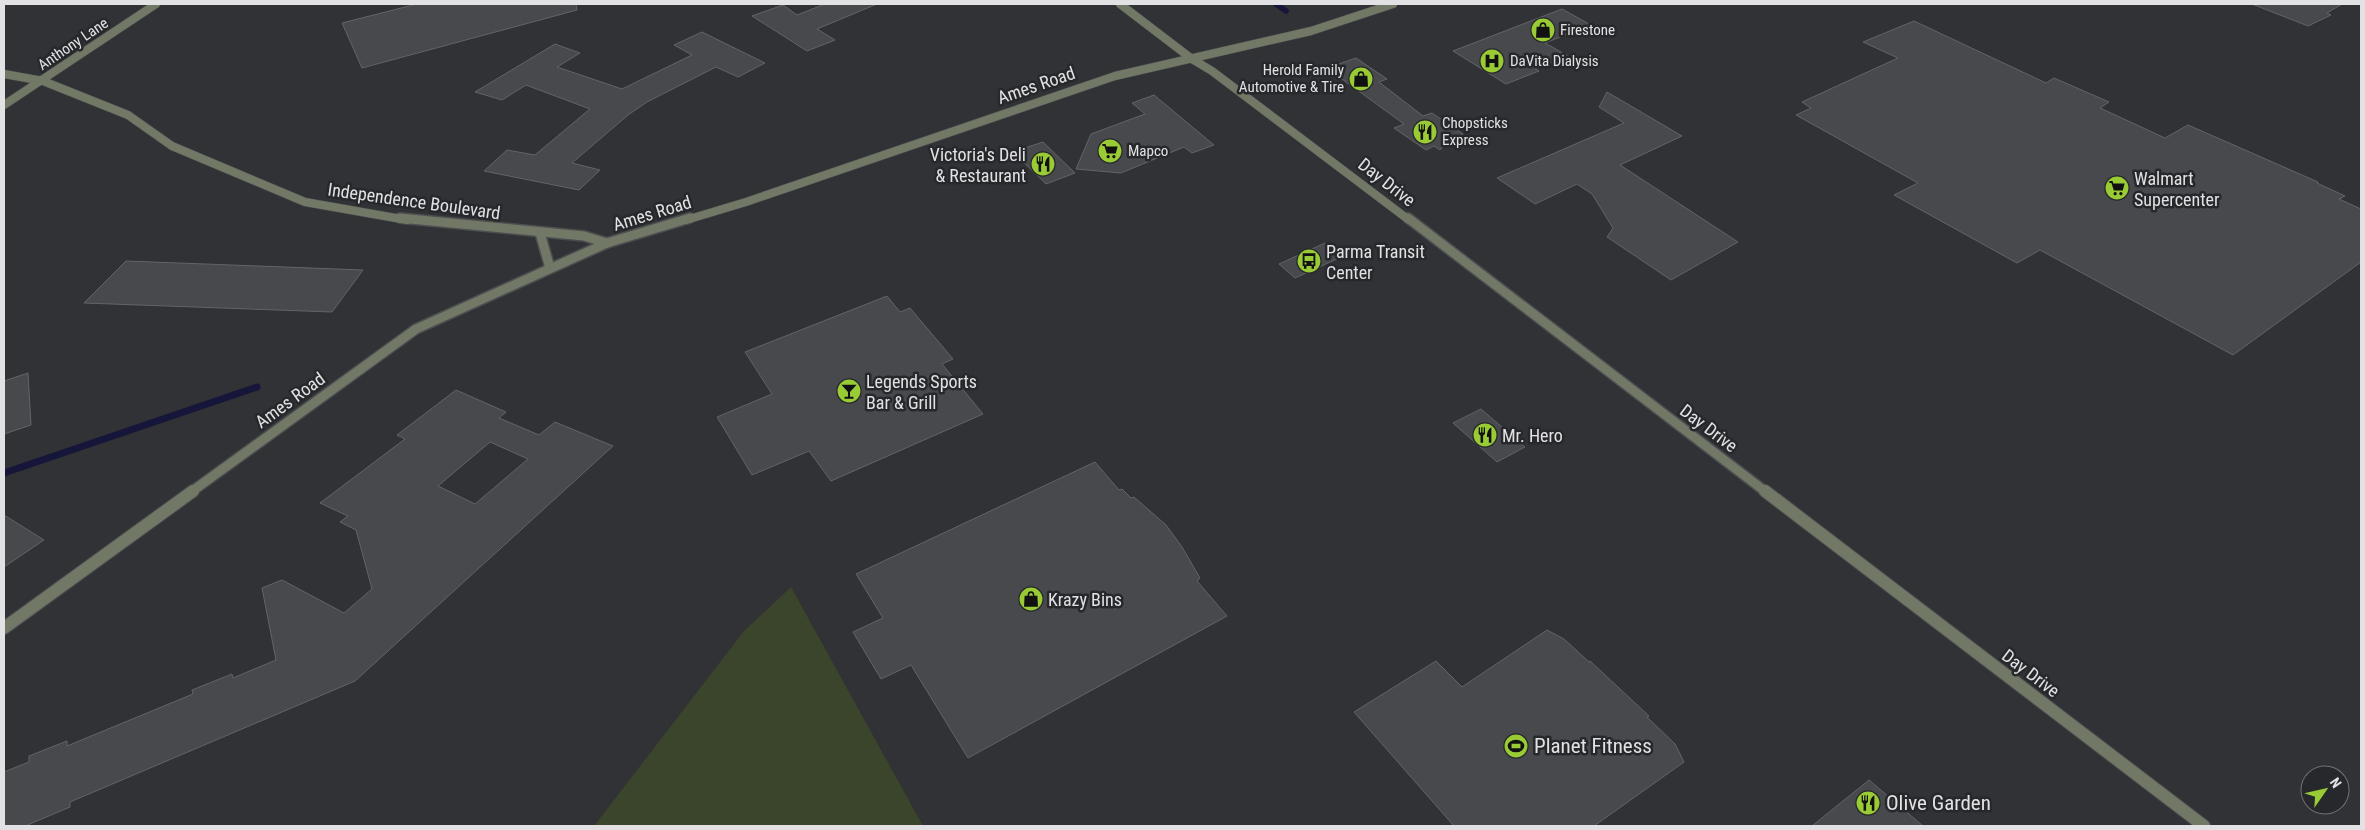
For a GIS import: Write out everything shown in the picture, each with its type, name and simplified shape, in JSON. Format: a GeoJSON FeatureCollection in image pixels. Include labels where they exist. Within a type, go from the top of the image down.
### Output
{"type":"FeatureCollection","features":[{"type":"Feature","properties":{"kind":"street","name":"Anthony Lane"},"geometry":{"type":"LineString","coordinates":[[4,105],[43,81],[156,4]]}},
{"type":"Feature","properties":{"kind":"street","name":"Day Drive"},"geometry":{"type":"LineString","coordinates":[[1120,4],[1192,59],[1212,71],[1289,128],[2204,826]]}},
{"type":"Feature","properties":{"kind":"street","name":"Ames Road"},"geometry":{"type":"LineString","coordinates":[[4,628],[416,329],[550,268],[607,244],[746,202],[1115,76],[1156,65],[1192,59],[1311,31],[1393,4]]}},
{"type":"Feature","properties":{"kind":"street","name":"Independence Boulevard"},"geometry":{"type":"LineString","coordinates":[[4,74],[43,81],[128,115],[172,146],[305,202],[409,220],[584,236],[607,244]]}},
{"type":"Feature","properties":{"kind":"street"},"geometry":{"type":"LineString","coordinates":[[540,233],[550,268]]}},
{"type":"Feature","properties":{"kind":"green space"},"geometry":{"type":"Polygon","coordinates":[[[791,587],[923,826],[594,826],[744,631],[791,587]]]}},
{"type":"Feature","properties":{"kind":"building"},"geometry":{"type":"Polygon","coordinates":[[[417,4],[576,4],[577,10],[362,68],[342,23],[417,4]]]}},
{"type":"Feature","properties":{"kind":"building"},"geometry":{"type":"Polygon","coordinates":[[[825,4],[877,4],[817,29],[835,40],[807,51],[752,16],[783,5],[797,15],[825,4]]]}},
{"type":"Feature","properties":{"kind":"building"},"geometry":{"type":"Polygon","coordinates":[[[2252,4],[2342,4],[2327,13],[2331,15],[2308,26],[2252,4]]]}},
{"type":"Feature","properties":{"kind":"building"},"geometry":{"type":"Polygon","coordinates":[[[1562,9],[1591,25],[1545,43],[1568,56],[1535,69],[1539,71],[1506,84],[1453,51],[1562,9]]]}},
{"type":"Feature","properties":{"kind":"building","name":"Walmart Supercenter"},"geometry":{"type":"Polygon","coordinates":[[[1914,21],[2046,83],[2054,78],[2109,102],[2100,108],[2165,138],[2188,125],[2318,182],[2345,196],[2339,199],[2361,209],[2361,262],[2233,355],[2040,250],[2017,263],[1894,195],[1918,183],[1796,115],[1811,108],[1802,102],[1898,58],[1863,42],[1914,21]]]}},
{"type":"Feature","properties":{"kind":"building"},"geometry":{"type":"Polygon","coordinates":[[[702,32],[765,63],[738,77],[716,67],[647,102],[628,115],[572,163],[600,170],[579,190],[484,171],[507,150],[535,155],[590,109],[526,85],[502,100],[475,92],[555,44],[580,53],[557,67],[622,89],[692,55],[674,45],[702,32]]]}},
{"type":"Feature","properties":{"kind":"building"},"geometry":{"type":"Polygon","coordinates":[[[1356,58],[1387,79],[1379,82],[1423,116],[1432,113],[1463,134],[1448,140],[1440,150],[1434,146],[1426,150],[1394,128],[1404,124],[1327,68],[1356,58]]]}},
{"type":"Feature","properties":{"kind":"building"},"geometry":{"type":"Polygon","coordinates":[[[1607,92],[1682,136],[1620,165],[1738,242],[1671,280],[1607,237],[1613,228],[1592,194],[1577,184],[1535,204],[1497,178],[1624,123],[1599,107],[1607,92]]]}},
{"type":"Feature","properties":{"kind":"building"},"geometry":{"type":"Polygon","coordinates":[[[1154,95],[1214,145],[1192,153],[1184,147],[1121,173],[1076,169],[1091,134],[1145,114],[1132,103],[1154,95]]]}},
{"type":"Feature","properties":{"kind":"building"},"geometry":{"type":"Polygon","coordinates":[[[1043,142],[1075,173],[1046,184],[1013,152],[1043,142]]]}},
{"type":"Feature","properties":{"kind":"building"},"geometry":{"type":"Polygon","coordinates":[[[1325,243],[1341,257],[1295,278],[1279,264],[1325,243]]]}},
{"type":"Feature","properties":{"kind":"building"},"geometry":{"type":"Polygon","coordinates":[[[126,261],[363,270],[332,312],[84,303],[126,261]]]}},
{"type":"Feature","properties":{"kind":"building"},"geometry":{"type":"Polygon","coordinates":[[[887,296],[900,312],[910,308],[953,359],[942,364],[983,414],[831,481],[809,451],[752,475],[717,417],[772,394],[745,352],[887,296]]]}},
{"type":"Feature","properties":{"kind":"building"},"geometry":{"type":"Polygon","coordinates":[[[28,373],[31,425],[4,434],[4,381],[28,373]]]}},
{"type":"Feature","properties":{"kind":"building"},"geometry":{"type":"Polygon","coordinates":[[[456,390],[506,412],[499,418],[539,435],[555,422],[613,446],[355,681],[70,802],[70,807],[25,826],[4,826],[4,772],[29,762],[29,756],[67,741],[67,746],[193,694],[192,690],[232,674],[233,678],[276,660],[262,588],[282,580],[344,613],[372,589],[356,530],[340,522],[348,516],[320,503],[405,439],[397,435],[456,390]],[[490,442],[438,486],[475,504],[528,459],[490,442]]]}},
{"type":"Feature","properties":{"kind":"building"},"geometry":{"type":"Polygon","coordinates":[[[1481,409],[1525,447],[1497,462],[1453,423],[1481,409]]]}},
{"type":"Feature","properties":{"kind":"building"},"geometry":{"type":"Polygon","coordinates":[[[1095,462],[1119,490],[1122,489],[1131,498],[1134,497],[1166,525],[1182,547],[1200,578],[1197,581],[1227,616],[968,758],[911,665],[881,679],[853,632],[883,618],[856,574],[1095,462]]]}},
{"type":"Feature","properties":{"kind":"building"},"geometry":{"type":"Polygon","coordinates":[[[4,515],[44,540],[4,567],[4,515]]]}},
{"type":"Feature","properties":{"kind":"building"},"geometry":{"type":"Polygon","coordinates":[[[1547,630],[1564,639],[1649,716],[1647,717],[1675,744],[1684,762],[1594,826],[1454,826],[1354,712],[1436,661],[1462,687],[1547,630]]]}},
{"type":"Feature","properties":{"kind":"building","name":"Olive Garden"},"geometry":{"type":"Polygon","coordinates":[[[1869,780],[1923,826],[1812,826],[1869,780]]]}},
{"type":"Feature","properties":{"kind":"waterway"},"geometry":{"type":"LineString","coordinates":[[1276,4],[1286,11]]}},
{"type":"Feature","properties":{"kind":"waterway"},"geometry":{"type":"LineString","coordinates":[[4,473],[257,387]]}},
{"type":"Feature","properties":{"kind":"place","name":"Firestone"},"geometry":{"type":"Point","coordinates":[1543,30]}},
{"type":"Feature","properties":{"kind":"place","name":"DaVita Dialysis"},"geometry":{"type":"Point","coordinates":[1492,61]}},
{"type":"Feature","properties":{"kind":"place","name":"Herold Family Automotive & Tire"},"geometry":{"type":"Point","coordinates":[1361,79]}},
{"type":"Feature","properties":{"kind":"place","name":"Chopsticks Express"},"geometry":{"type":"Point","coordinates":[1425,132]}},
{"type":"Feature","properties":{"kind":"place","name":"Mapco"},"geometry":{"type":"Point","coordinates":[1110,151]}},
{"type":"Feature","properties":{"kind":"place","name":"Victoria's Deli & Restaurant"},"geometry":{"type":"Point","coordinates":[1043,164]}},
{"type":"Feature","properties":{"kind":"place","name":"Walmart Supercenter"},"geometry":{"type":"Point","coordinates":[2117,188]}},
{"type":"Feature","properties":{"kind":"place","name":"Parma Transit Center"},"geometry":{"type":"Point","coordinates":[1309,261]}},
{"type":"Feature","properties":{"kind":"place","name":"Legends Sports Bar & Grill"},"geometry":{"type":"Point","coordinates":[849,391]}},
{"type":"Feature","properties":{"kind":"place","name":"Mr. Hero"},"geometry":{"type":"Point","coordinates":[1485,435]}},
{"type":"Feature","properties":{"kind":"place","name":"Krazy Bins"},"geometry":{"type":"Point","coordinates":[1031,599]}},
{"type":"Feature","properties":{"kind":"place","name":"Planet Fitness"},"geometry":{"type":"Point","coordinates":[1516,746]}},
{"type":"Feature","properties":{"kind":"place","name":"Olive Garden"},"geometry":{"type":"Point","coordinates":[1868,803]}}]}
